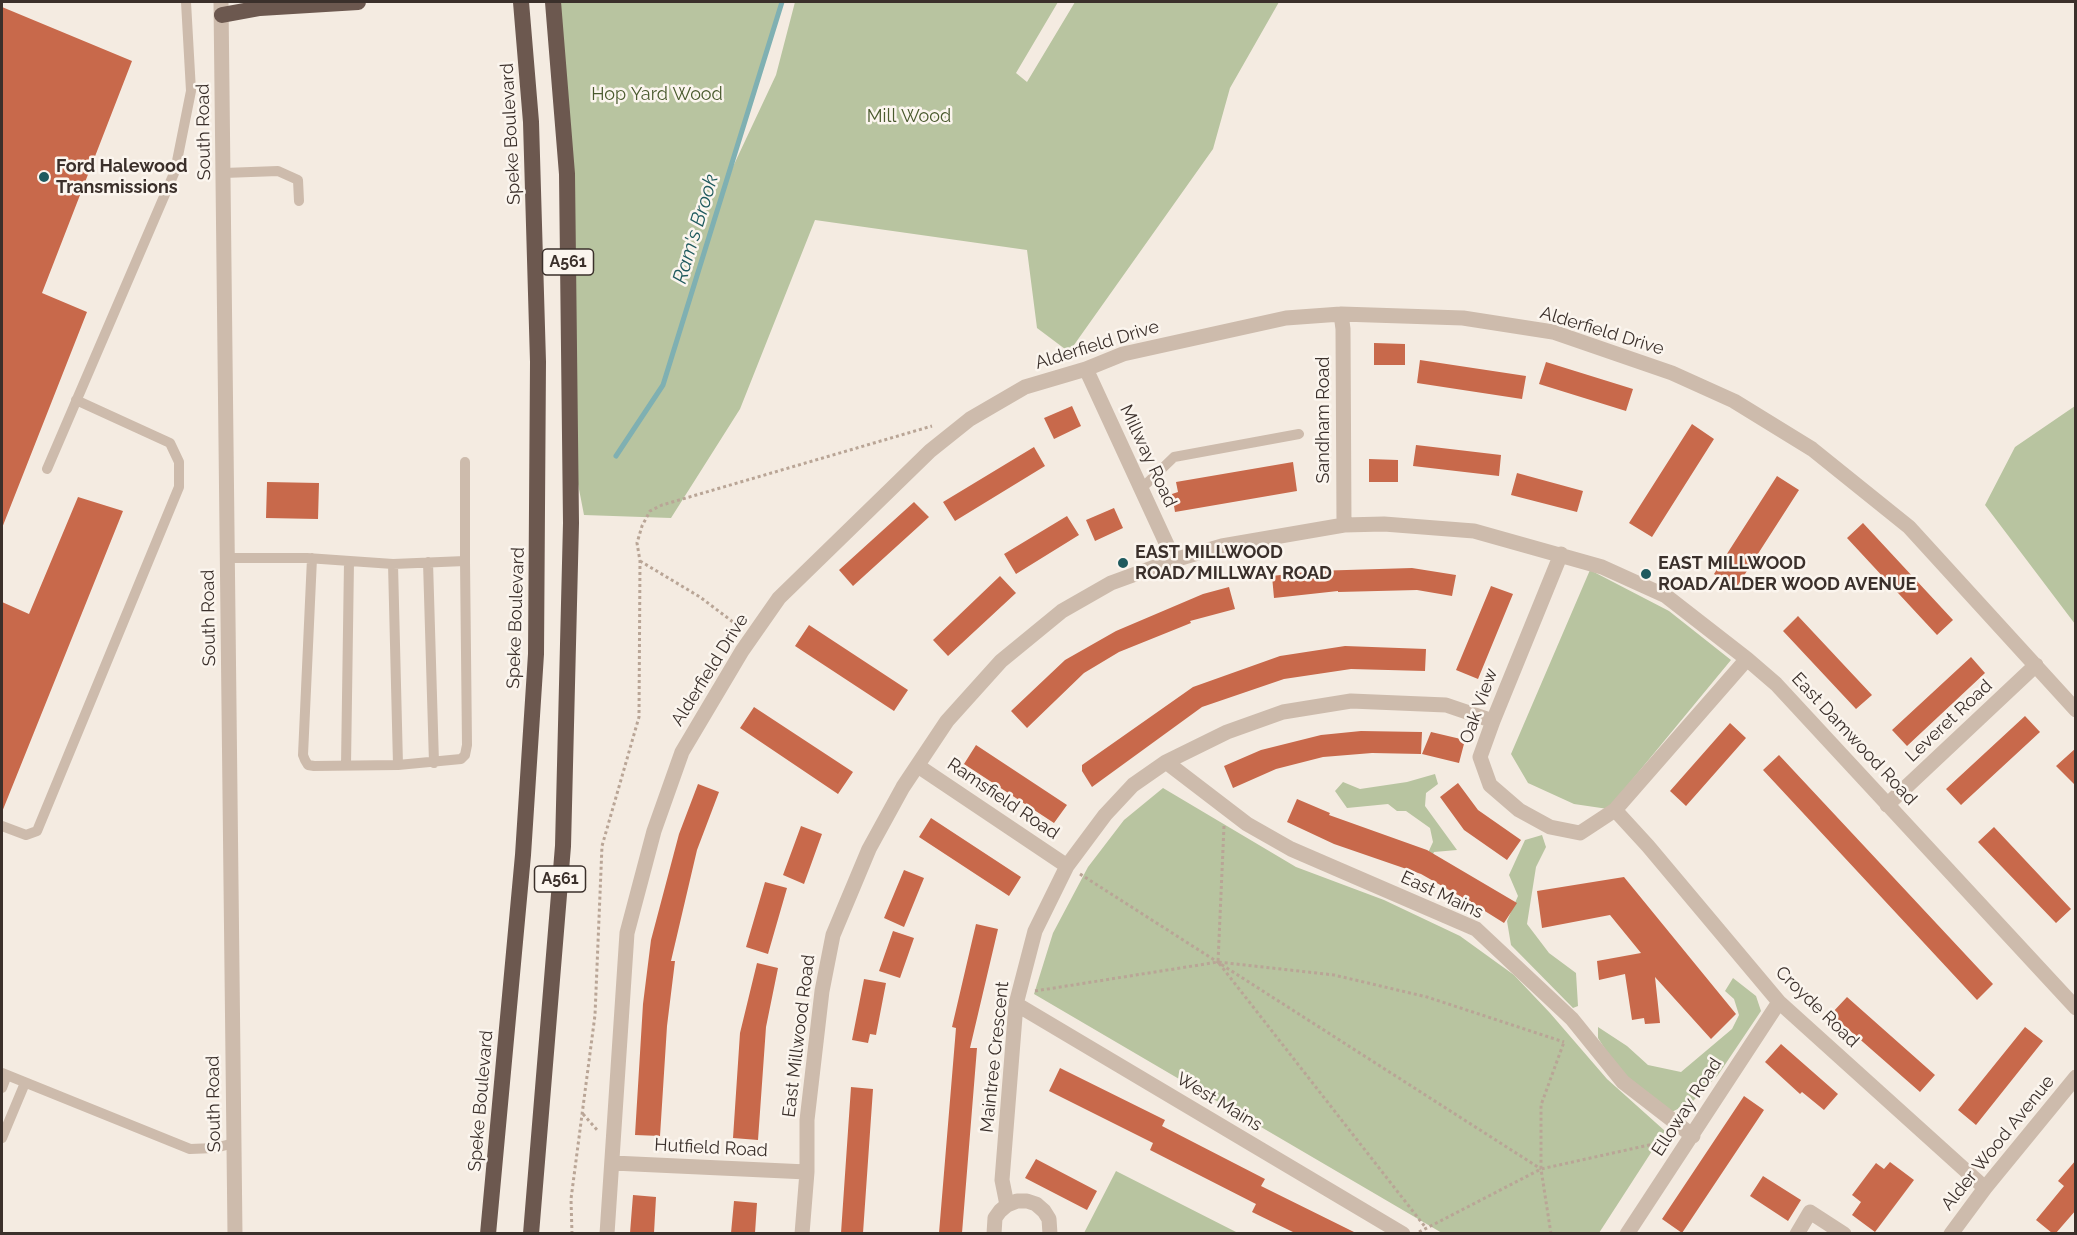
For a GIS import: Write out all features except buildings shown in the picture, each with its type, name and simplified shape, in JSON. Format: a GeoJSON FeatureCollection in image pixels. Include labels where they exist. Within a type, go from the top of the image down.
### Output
{"type":"FeatureCollection","features":[{"type":"Feature","properties":{"kind":"highway"},"geometry":{"type":"LineString","coordinates":[[221,8],[358,2]]}},
{"type":"Feature","properties":{"kind":"highway","name":"Speke Boulevard"},"geometry":{"type":"LineString","coordinates":[[488,1233],[523,855],[536,654],[538,362],[531,122],[521,2]]}},
{"type":"Feature","properties":{"kind":"highway","name":"A561"},"geometry":{"type":"LineString","coordinates":[[531,1233],[563,846],[571,523],[567,174],[553,2]]}},
{"type":"Feature","properties":{"kind":"street","name":"South Road"},"geometry":{"type":"LineString","coordinates":[[221,8],[235,1233]]}},
{"type":"Feature","properties":{"kind":"street","name":"Alderfield Drive"},"geometry":{"type":"LineString","coordinates":[[607,1233],[627,933],[654,831],[682,752],[752,636],[778,598],[921,459],[970,419],[1025,387],[1086,369],[1123,354],[1286,318],[1341,314],[1462,318],[1553,332],[1672,373],[1734,401],[1812,449],[1909,527],[2076,710]]}},
{"type":"Feature","properties":{"kind":"street","name":"Sandham Road"},"geometry":{"type":"LineString","coordinates":[[1341,314],[1344,525]]}},
{"type":"Feature","properties":{"kind":"street","name":"Millway Road"},"geometry":{"type":"LineString","coordinates":[[1086,369],[1174,560]]}},
{"type":"Feature","properties":{"kind":"street","name":"East Millwood Road"},"geometry":{"type":"LineString","coordinates":[[802,1233],[807,1172],[808,1108],[822,991],[833,935],[869,849],[903,787],[947,721],[1001,661],[1062,611],[1111,583],[1174,560],[1222,546],[1344,525],[1384,524],[1474,531],[1561,554]]}},
{"type":"Feature","properties":{"kind":"street","name":"East Damwood Road"},"geometry":{"type":"LineString","coordinates":[[1561,554],[1602,567],[1666,596],[1776,684],[2076,1008]]}},
{"type":"Feature","properties":{"kind":"street","name":"Oak View"},"geometry":{"type":"LineString","coordinates":[[1561,554],[1492,721],[1480,757],[1490,785],[1519,810],[1550,827],[1580,833],[1615,810],[1747,659]]}},
{"type":"Feature","properties":{"kind":"street","name":"Leveret Road"},"geometry":{"type":"LineString","coordinates":[[1887,805],[2036,665]]}},
{"type":"Feature","properties":{"kind":"street","name":"Maintree Crescent"},"geometry":{"type":"LineString","coordinates":[[1007,1205],[1002,1180],[1017,999],[1035,931],[1067,866],[1105,815],[1133,786],[1166,762],[1227,732],[1283,712],[1351,701],[1446,705],[1492,721]]}},
{"type":"Feature","properties":{"kind":"street","name":"East Mains"},"geometry":{"type":"LineString","coordinates":[[1166,762],[1247,824],[1291,849],[1476,929],[1572,1019],[1623,1082],[1693,1136]]}},
{"type":"Feature","properties":{"kind":"street","name":"Ramsfield Road"},"geometry":{"type":"LineString","coordinates":[[918,766],[1067,866]]}},
{"type":"Feature","properties":{"kind":"street","name":"Croyde Road"},"geometry":{"type":"LineString","coordinates":[[1615,810],[1779,1002],[1985,1188]]}},
{"type":"Feature","properties":{"kind":"street","name":"West Mains"},"geometry":{"type":"LineString","coordinates":[[1017,999],[1403,1233]]}},
{"type":"Feature","properties":{"kind":"street","name":"Elloway Road"},"geometry":{"type":"LineString","coordinates":[[1627,1233],[1693,1136],[1779,1002]]}},
{"type":"Feature","properties":{"kind":"street","name":"Alder Wood Avenue"},"geometry":{"type":"LineString","coordinates":[[1951,1233],[2076,1077]]}},
{"type":"Feature","properties":{"kind":"street","name":"Hutfield Road"},"geometry":{"type":"LineString","coordinates":[[613,1163],[807,1172]]}},
{"type":"Feature","properties":{"kind":"street"},"geometry":{"type":"LineString","coordinates":[[994,1233],[995,1218],[1007,1205],[1017,1201],[1036,1204],[1044,1211],[1049,1219],[1050,1233]]}},
{"type":"Feature","properties":{"kind":"street"},"geometry":{"type":"LineString","coordinates":[[1797,1233],[1810,1212],[1844,1233]]}},
{"type":"Feature","properties":{"kind":"lane"},"geometry":{"type":"LineString","coordinates":[[47,469],[175,171],[191,91],[186,2]]}},
{"type":"Feature","properties":{"kind":"lane"},"geometry":{"type":"LineString","coordinates":[[224,173],[278,171],[298,180],[299,201]]}},
{"type":"Feature","properties":{"kind":"lane"},"geometry":{"type":"LineString","coordinates":[[2,826],[26,835],[37,831],[179,487],[179,462],[170,443],[76,400]]}},
{"type":"Feature","properties":{"kind":"lane"},"geometry":{"type":"LineString","coordinates":[[1142,488],[1174,458],[1299,434]]}},
{"type":"Feature","properties":{"kind":"lane"},"geometry":{"type":"LineString","coordinates":[[312,558],[303,755],[308,765],[398,765],[461,759],[465,755],[467,745],[465,462]]}},
{"type":"Feature","properties":{"kind":"lane"},"geometry":{"type":"LineString","coordinates":[[228,558],[312,558],[393,564],[465,561]]}},
{"type":"Feature","properties":{"kind":"lane"},"geometry":{"type":"LineString","coordinates":[[346,765],[349,562]]}},
{"type":"Feature","properties":{"kind":"lane"},"geometry":{"type":"LineString","coordinates":[[428,562],[435,763]]}},
{"type":"Feature","properties":{"kind":"lane"},"geometry":{"type":"LineString","coordinates":[[393,564],[398,765]]}},
{"type":"Feature","properties":{"kind":"lane"},"geometry":{"type":"LineString","coordinates":[[2,1088],[4,1074],[190,1149],[215,1148],[234,1143]]}},
{"type":"Feature","properties":{"kind":"lane"},"geometry":{"type":"LineString","coordinates":[[2,1138],[25,1083]]}},
{"type":"Feature","properties":{"kind":"path"},"geometry":{"type":"LineString","coordinates":[[572,1233],[571,1199],[596,1015],[602,846],[639,717],[640,561],[637,543],[642,526],[650,511],[662,505],[937,425]]}},
{"type":"Feature","properties":{"kind":"path"},"geometry":{"type":"LineString","coordinates":[[640,561],[700,597],[752,636]]}},
{"type":"Feature","properties":{"kind":"path"},"geometry":{"type":"LineString","coordinates":[[1224,806],[1218,962],[1426,1228]]}},
{"type":"Feature","properties":{"kind":"path"},"geometry":{"type":"LineString","coordinates":[[1067,866],[1540,1169]]}},
{"type":"Feature","properties":{"kind":"path"},"geometry":{"type":"LineString","coordinates":[[1017,999],[1218,962],[1334,975],[1427,997],[1564,1042],[1541,1105],[1540,1169],[1551,1233]]}},
{"type":"Feature","properties":{"kind":"path"},"geometry":{"type":"LineString","coordinates":[[1416,1233],[1540,1169],[1693,1136]]}},
{"type":"Feature","properties":{"kind":"green space","name":"Mill Wood"},"geometry":{"type":"Polygon","coordinates":[[[558,2],[782,2],[730,173],[776,75],[795,2],[1058,2],[1016,73],[1027,82],[1075,2],[1279,2],[1230,88],[1213,149],[1069,352],[1037,328],[1027,250],[815,220],[740,409],[671,518],[584,515],[571,448],[558,2]]]}},
{"type":"Feature","properties":{"kind":"green space"},"geometry":{"type":"Polygon","coordinates":[[[2075,406],[2075,624],[1985,505],[2015,447],[2075,406]]]}},
{"type":"Feature","properties":{"kind":"green space"},"geometry":{"type":"Polygon","coordinates":[[[1590,570],[1669,611],[1731,660],[1608,809],[1574,804],[1528,783],[1511,754],[1590,570]]]}},
{"type":"Feature","properties":{"kind":"green space"},"geometry":{"type":"Polygon","coordinates":[[[1435,774],[1438,784],[1426,793],[1425,806],[1457,850],[1434,852],[1426,870],[1421,868],[1433,842],[1430,828],[1406,811],[1397,811],[1388,804],[1347,808],[1335,791],[1343,782],[1360,789],[1407,782],[1435,774]]]}},
{"type":"Feature","properties":{"kind":"green space"},"geometry":{"type":"Polygon","coordinates":[[[1163,788],[1296,867],[1384,900],[1460,936],[1514,975],[1607,1079],[1665,1131],[1599,1233],[1442,1233],[1034,994],[1053,933],[1088,867],[1124,820],[1163,788]]]}},
{"type":"Feature","properties":{"kind":"green space"},"geometry":{"type":"Polygon","coordinates":[[[1542,835],[1546,847],[1536,867],[1527,924],[1549,953],[1576,973],[1578,1006],[1573,1008],[1511,945],[1507,921],[1518,896],[1509,875],[1525,840],[1542,835]]]}},
{"type":"Feature","properties":{"kind":"green space"},"geometry":{"type":"Polygon","coordinates":[[[1733,978],[1756,996],[1761,1011],[1718,1075],[1693,1101],[1670,1113],[1619,1071],[1598,1038],[1598,1027],[1627,1046],[1648,1065],[1681,1072],[1732,1029],[1739,1015],[1734,999],[1725,991],[1733,978]]]}},
{"type":"Feature","properties":{"kind":"green space"},"geometry":{"type":"Polygon","coordinates":[[[1116,1171],[1238,1233],[1084,1233],[1116,1171]]]}},
{"type":"Feature","properties":{"kind":"waterway","name":"Ram's Brook"},"geometry":{"type":"LineString","coordinates":[[616,456],[663,385],[782,2]]}},
{"type":"Feature","properties":{"kind":"place","name":"Ford Halewood Transmissions"},"geometry":{"type":"Point","coordinates":[44,177]}},
{"type":"Feature","properties":{"kind":"place","name":"EAST MILLWOOD ROAD/MILLWAY ROAD"},"geometry":{"type":"Point","coordinates":[1123,563]}},
{"type":"Feature","properties":{"kind":"place","name":"EAST MILLWOOD ROAD/ALDER WOOD AVENUE"},"geometry":{"type":"Point","coordinates":[1646,574]}},
{"type":"Feature","properties":{"kind":"park label","name":"Hop Yard Wood"},"geometry":{"type":"Point","coordinates":[657,95]}}]}
